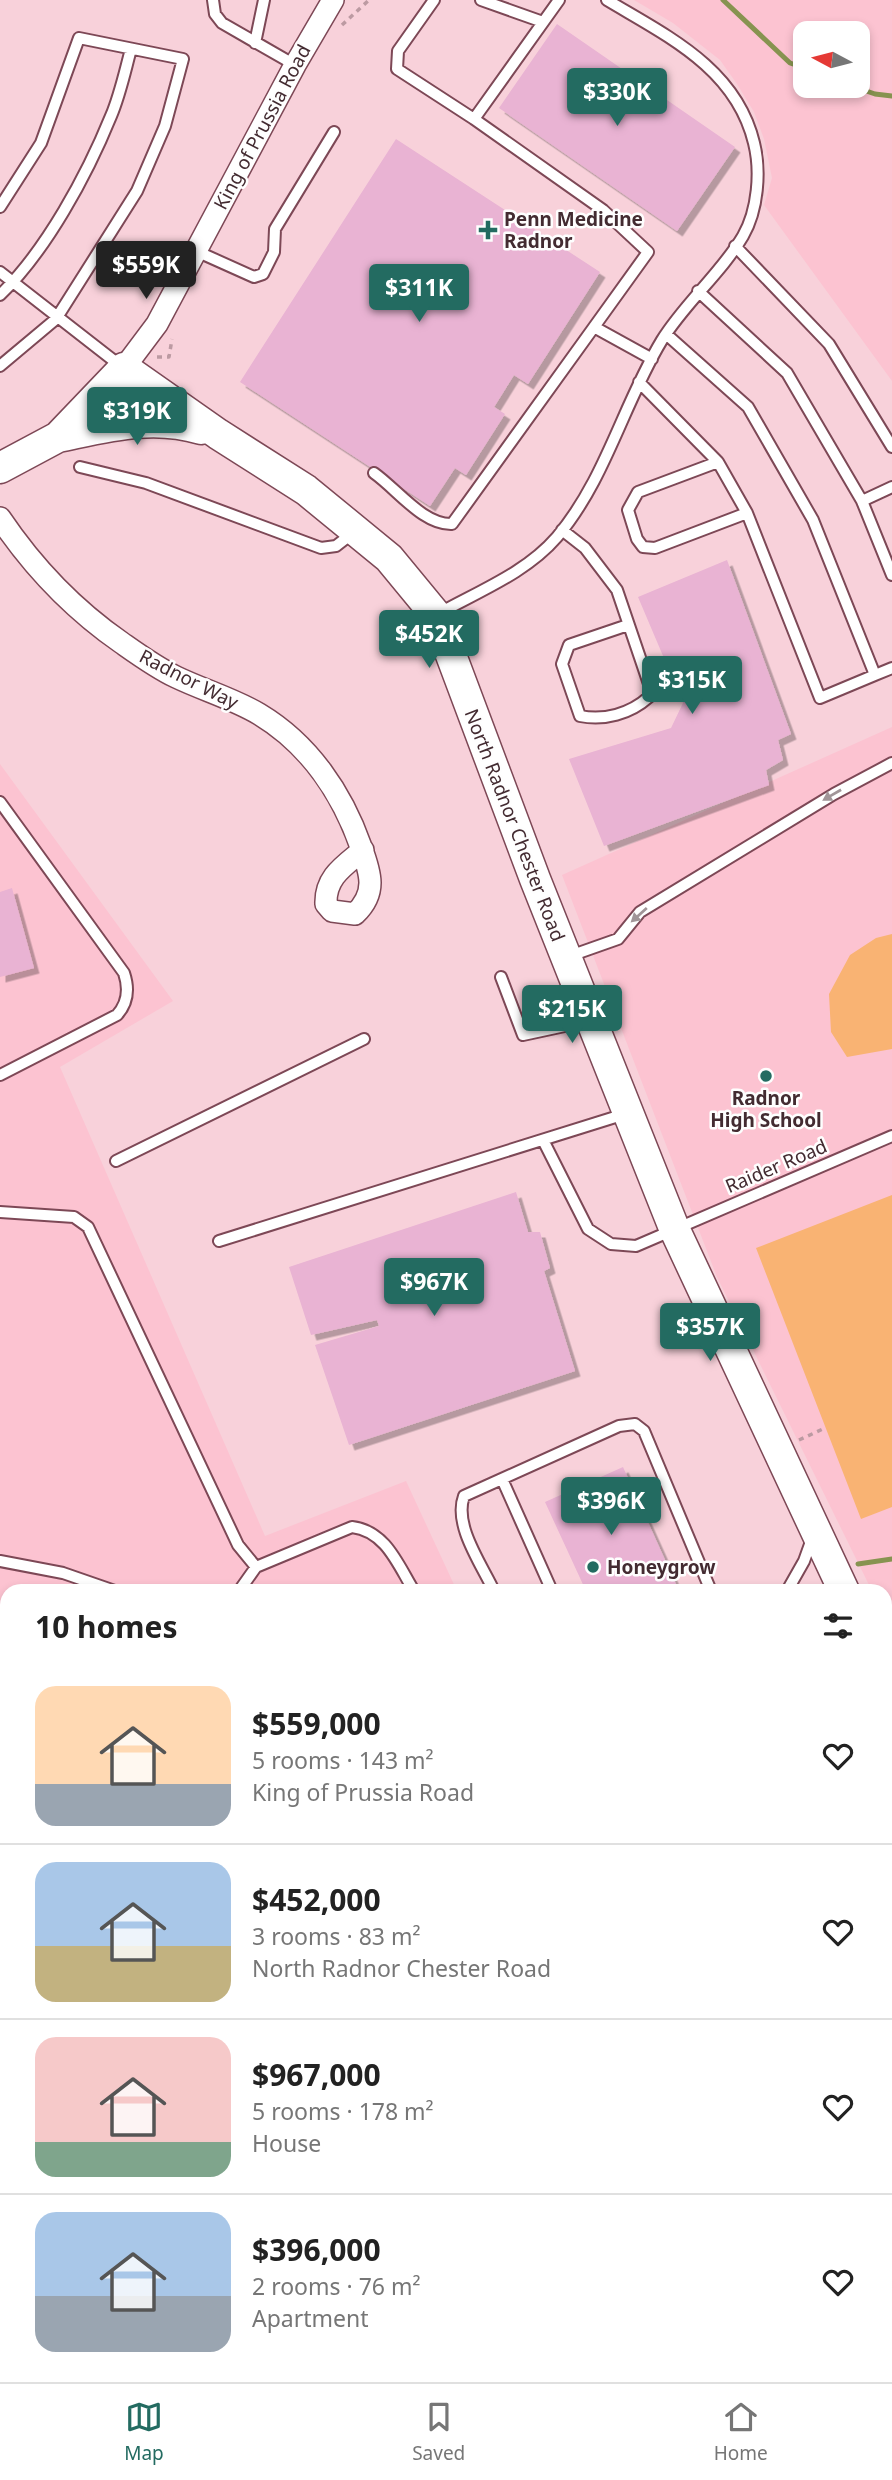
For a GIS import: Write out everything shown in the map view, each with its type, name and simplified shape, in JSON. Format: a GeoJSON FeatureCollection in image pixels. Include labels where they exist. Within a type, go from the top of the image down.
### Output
{"type":"FeatureCollection","features":[{"type":"Feature","properties":{"kind":"main road","name":"North Radnor Chester Road"},"geometry":{"type":"LineString","coordinates":[[124,368],[218,434],[306,490],[389,558],[436,615],[565,957],[674,1228],[841,1584]]}},
{"type":"Feature","properties":{"kind":"main road","name":"King of Prussia Road"},"geometry":{"type":"LineString","coordinates":[[0,468],[58,437],[124,368]]}},
{"type":"Feature","properties":{"kind":"main road"},"geometry":{"type":"LineString","coordinates":[[58,437],[160,420],[218,434]]}},
{"type":"Feature","properties":{"kind":"street","name":"King of Prussia Road"},"geometry":{"type":"LineString","coordinates":[[124,368],[157,324],[295,65],[333,0]]}},
{"type":"Feature","properties":{"kind":"street","name":"Radnor Way"},"geometry":{"type":"LineString","coordinates":[[0,518],[29,560],[72,603],[121,642],[174,676],[257,713],[288,735],[321,770],[335,790],[363,850]]}},
{"type":"Feature","properties":{"kind":"lane"},"geometry":{"type":"LineString","coordinates":[[214,0],[215,14],[222,23],[295,65]]}},
{"type":"Feature","properties":{"kind":"lane"},"geometry":{"type":"LineString","coordinates":[[256,43],[264,0]]}},
{"type":"Feature","properties":{"kind":"lane"},"geometry":{"type":"LineString","coordinates":[[374,473],[398,491],[418,512],[439,524],[452,524],[648,253],[603,210],[474,119],[397,69],[398,51],[434,0]]}},
{"type":"Feature","properties":{"kind":"lane"},"geometry":{"type":"LineString","coordinates":[[481,0],[543,22]]}},
{"type":"Feature","properties":{"kind":"lane"},"geometry":{"type":"LineString","coordinates":[[474,119],[559,0]]}},
{"type":"Feature","properties":{"kind":"lane"},"geometry":{"type":"LineString","coordinates":[[436,615],[534,561],[562,530],[598,477],[639,382],[666,334],[743,236],[753,210],[758,180],[754,143],[740,106],[712,68],[691,50],[607,0]]}},
{"type":"Feature","properties":{"kind":"lane"},"geometry":{"type":"LineString","coordinates":[[0,207],[41,143],[79,37],[183,59],[165,127],[137,191],[56,319],[0,366]]}},
{"type":"Feature","properties":{"kind":"lane"},"geometry":{"type":"LineString","coordinates":[[0,295],[13,283],[59,218],[91,159],[112,115],[131,49]]}},
{"type":"Feature","properties":{"kind":"lane"},"geometry":{"type":"LineString","coordinates":[[196,251],[254,277],[263,274],[274,252],[275,229],[334,132]]}},
{"type":"Feature","properties":{"kind":"lane"},"geometry":{"type":"LineString","coordinates":[[735,246],[829,344],[892,447]]}},
{"type":"Feature","properties":{"kind":"lane"},"geometry":{"type":"LineString","coordinates":[[0,272],[56,319],[124,368]]}},
{"type":"Feature","properties":{"kind":"lane"},"geometry":{"type":"LineString","coordinates":[[698,291],[787,373],[862,501],[892,575]]}},
{"type":"Feature","properties":{"kind":"lane"},"geometry":{"type":"LineString","coordinates":[[594,327],[652,359]]}},
{"type":"Feature","properties":{"kind":"lane"},"geometry":{"type":"LineString","coordinates":[[666,334],[748,407],[813,520],[875,675]]}},
{"type":"Feature","properties":{"kind":"lane"},"geometry":{"type":"LineString","coordinates":[[639,382],[718,462],[747,513],[820,698],[892,668]]}},
{"type":"Feature","properties":{"kind":"lane"},"geometry":{"type":"LineString","coordinates":[[718,462],[638,492],[628,510],[637,539],[643,547],[655,548],[747,513]]}},
{"type":"Feature","properties":{"kind":"lane"},"geometry":{"type":"LineString","coordinates":[[80,467],[146,483],[321,548],[336,546],[356,531]]}},
{"type":"Feature","properties":{"kind":"lane"},"geometry":{"type":"LineString","coordinates":[[862,501],[892,487]]}},
{"type":"Feature","properties":{"kind":"lane"},"geometry":{"type":"LineString","coordinates":[[562,530],[601,565],[617,590],[650,687],[649,697],[641,705],[600,720],[580,716],[562,664],[569,645],[628,625]]}},
{"type":"Feature","properties":{"kind":"lane"},"geometry":{"type":"LineString","coordinates":[[565,957],[618,939],[640,912],[834,794],[892,763]]}},
{"type":"Feature","properties":{"kind":"lane"},"geometry":{"type":"LineString","coordinates":[[0,802],[124,973],[128,984],[126,999],[117,1015],[0,1075]]}},
{"type":"Feature","properties":{"kind":"lane"},"geometry":{"type":"LineString","coordinates":[[501,977],[523,1035],[590,1021]]}},
{"type":"Feature","properties":{"kind":"lane"},"geometry":{"type":"LineString","coordinates":[[116,1161],[364,1039]]}},
{"type":"Feature","properties":{"kind":"lane"},"geometry":{"type":"LineString","coordinates":[[219,1241],[628,1113]]}},
{"type":"Feature","properties":{"kind":"lane","name":"Raider Road"},"geometry":{"type":"LineString","coordinates":[[543,1140],[588,1229],[611,1244],[636,1247],[674,1228],[892,1136]]}},
{"type":"Feature","properties":{"kind":"lane"},"geometry":{"type":"LineString","coordinates":[[0,1212],[74,1217],[88,1227],[238,1545],[256,1567]]}},
{"type":"Feature","properties":{"kind":"lane"},"geometry":{"type":"LineString","coordinates":[[491,1584],[463,1524],[460,1506],[464,1496],[619,1426],[635,1424],[644,1431],[708,1584]]}},
{"type":"Feature","properties":{"kind":"lane"},"geometry":{"type":"LineString","coordinates":[[502,1479],[549,1584]]}},
{"type":"Feature","properties":{"kind":"lane"},"geometry":{"type":"LineString","coordinates":[[244,1584],[256,1567],[352,1527],[363,1528],[381,1538],[410,1584]]}},
{"type":"Feature","properties":{"kind":"lane"},"geometry":{"type":"LineString","coordinates":[[791,1584],[804,1562],[816,1527]]}},
{"type":"Feature","properties":{"kind":"lane"},"geometry":{"type":"LineString","coordinates":[[0,1561],[63,1573],[95,1584]]}},
{"type":"Feature","properties":{"kind":"path"},"geometry":{"type":"LineString","coordinates":[[779,1449],[825,1428]]}},
{"type":"Feature","properties":{"kind":"shaded area"},"geometry":{"type":"Polygon","coordinates":[[[634,0],[892,0],[892,381],[764,205],[772,178],[764,139],[754,112],[720,60],[673,23],[634,0]]]}},
{"type":"Feature","properties":{"kind":"shaded area","name":"Radnor High School"},"geometry":{"type":"Polygon","coordinates":[[[892,727],[892,1584],[869,1584],[717,1277],[562,875],[892,727]]]}},
{"type":"Feature","properties":{"kind":"shaded area"},"geometry":{"type":"Polygon","coordinates":[[[0,764],[173,1001],[60,1067],[265,1536],[406,1481],[454,1584],[0,1584],[0,764]]]}},
{"type":"Feature","properties":{"kind":"shaded area"},"geometry":{"type":"Polygon","coordinates":[[[892,934],[892,1049],[847,1057],[831,1032],[829,994],[850,955],[876,938],[892,934]]]}},
{"type":"Feature","properties":{"kind":"shaded area"},"geometry":{"type":"Polygon","coordinates":[[[892,1195],[892,1507],[861,1519],[756,1248],[892,1195]]]}},
{"type":"Feature","properties":{"kind":"building"},"geometry":{"type":"Polygon","coordinates":[[[557,24],[735,147],[677,231],[499,108],[557,24]]]}},
{"type":"Feature","properties":{"kind":"building"},"geometry":{"type":"Polygon","coordinates":[[[396,139],[600,272],[528,384],[514,375],[494,407],[505,414],[466,475],[455,468],[430,506],[240,382],[396,139]]]}},
{"type":"Feature","properties":{"kind":"building"},"geometry":{"type":"Polygon","coordinates":[[[727,560],[791,734],[778,740],[783,760],[766,770],[769,785],[604,846],[569,759],[671,728],[683,703],[638,597],[727,560]]]}},
{"type":"Feature","properties":{"kind":"building"},"geometry":{"type":"Polygon","coordinates":[[[12,888],[34,968],[0,977],[0,892],[12,888]]]}},
{"type":"Feature","properties":{"kind":"building"},"geometry":{"type":"Polygon","coordinates":[[[516,1192],[528,1232],[540,1232],[550,1268],[544,1271],[575,1371],[349,1445],[315,1345],[379,1326],[377,1320],[311,1335],[289,1267],[516,1192]]]}},
{"type":"Feature","properties":{"kind":"building"},"geometry":{"type":"Polygon","coordinates":[[[623,1467],[676,1584],[583,1584],[545,1502],[623,1467]]]}},
{"type":"Feature","properties":{"kind":"waterway"},"geometry":{"type":"LineString","coordinates":[[723,0],[793,64]]}},
{"type":"Feature","properties":{"kind":"waterway"},"geometry":{"type":"LineString","coordinates":[[870,92],[892,96]]}},
{"type":"Feature","properties":{"kind":"waterway"},"geometry":{"type":"LineString","coordinates":[[858,1564],[892,1559]]}},
{"type":"Feature","properties":{"kind":"place","name":"Penn Medicine Radnor"},"geometry":{"type":"Point","coordinates":[488,230]}},
{"type":"Feature","properties":{"kind":"place","name":"Radnor High School"},"geometry":{"type":"Point","coordinates":[766,1076]}},
{"type":"Feature","properties":{"kind":"place","name":"Honeygrow"},"geometry":{"type":"Point","coordinates":[593,1567]}}]}
